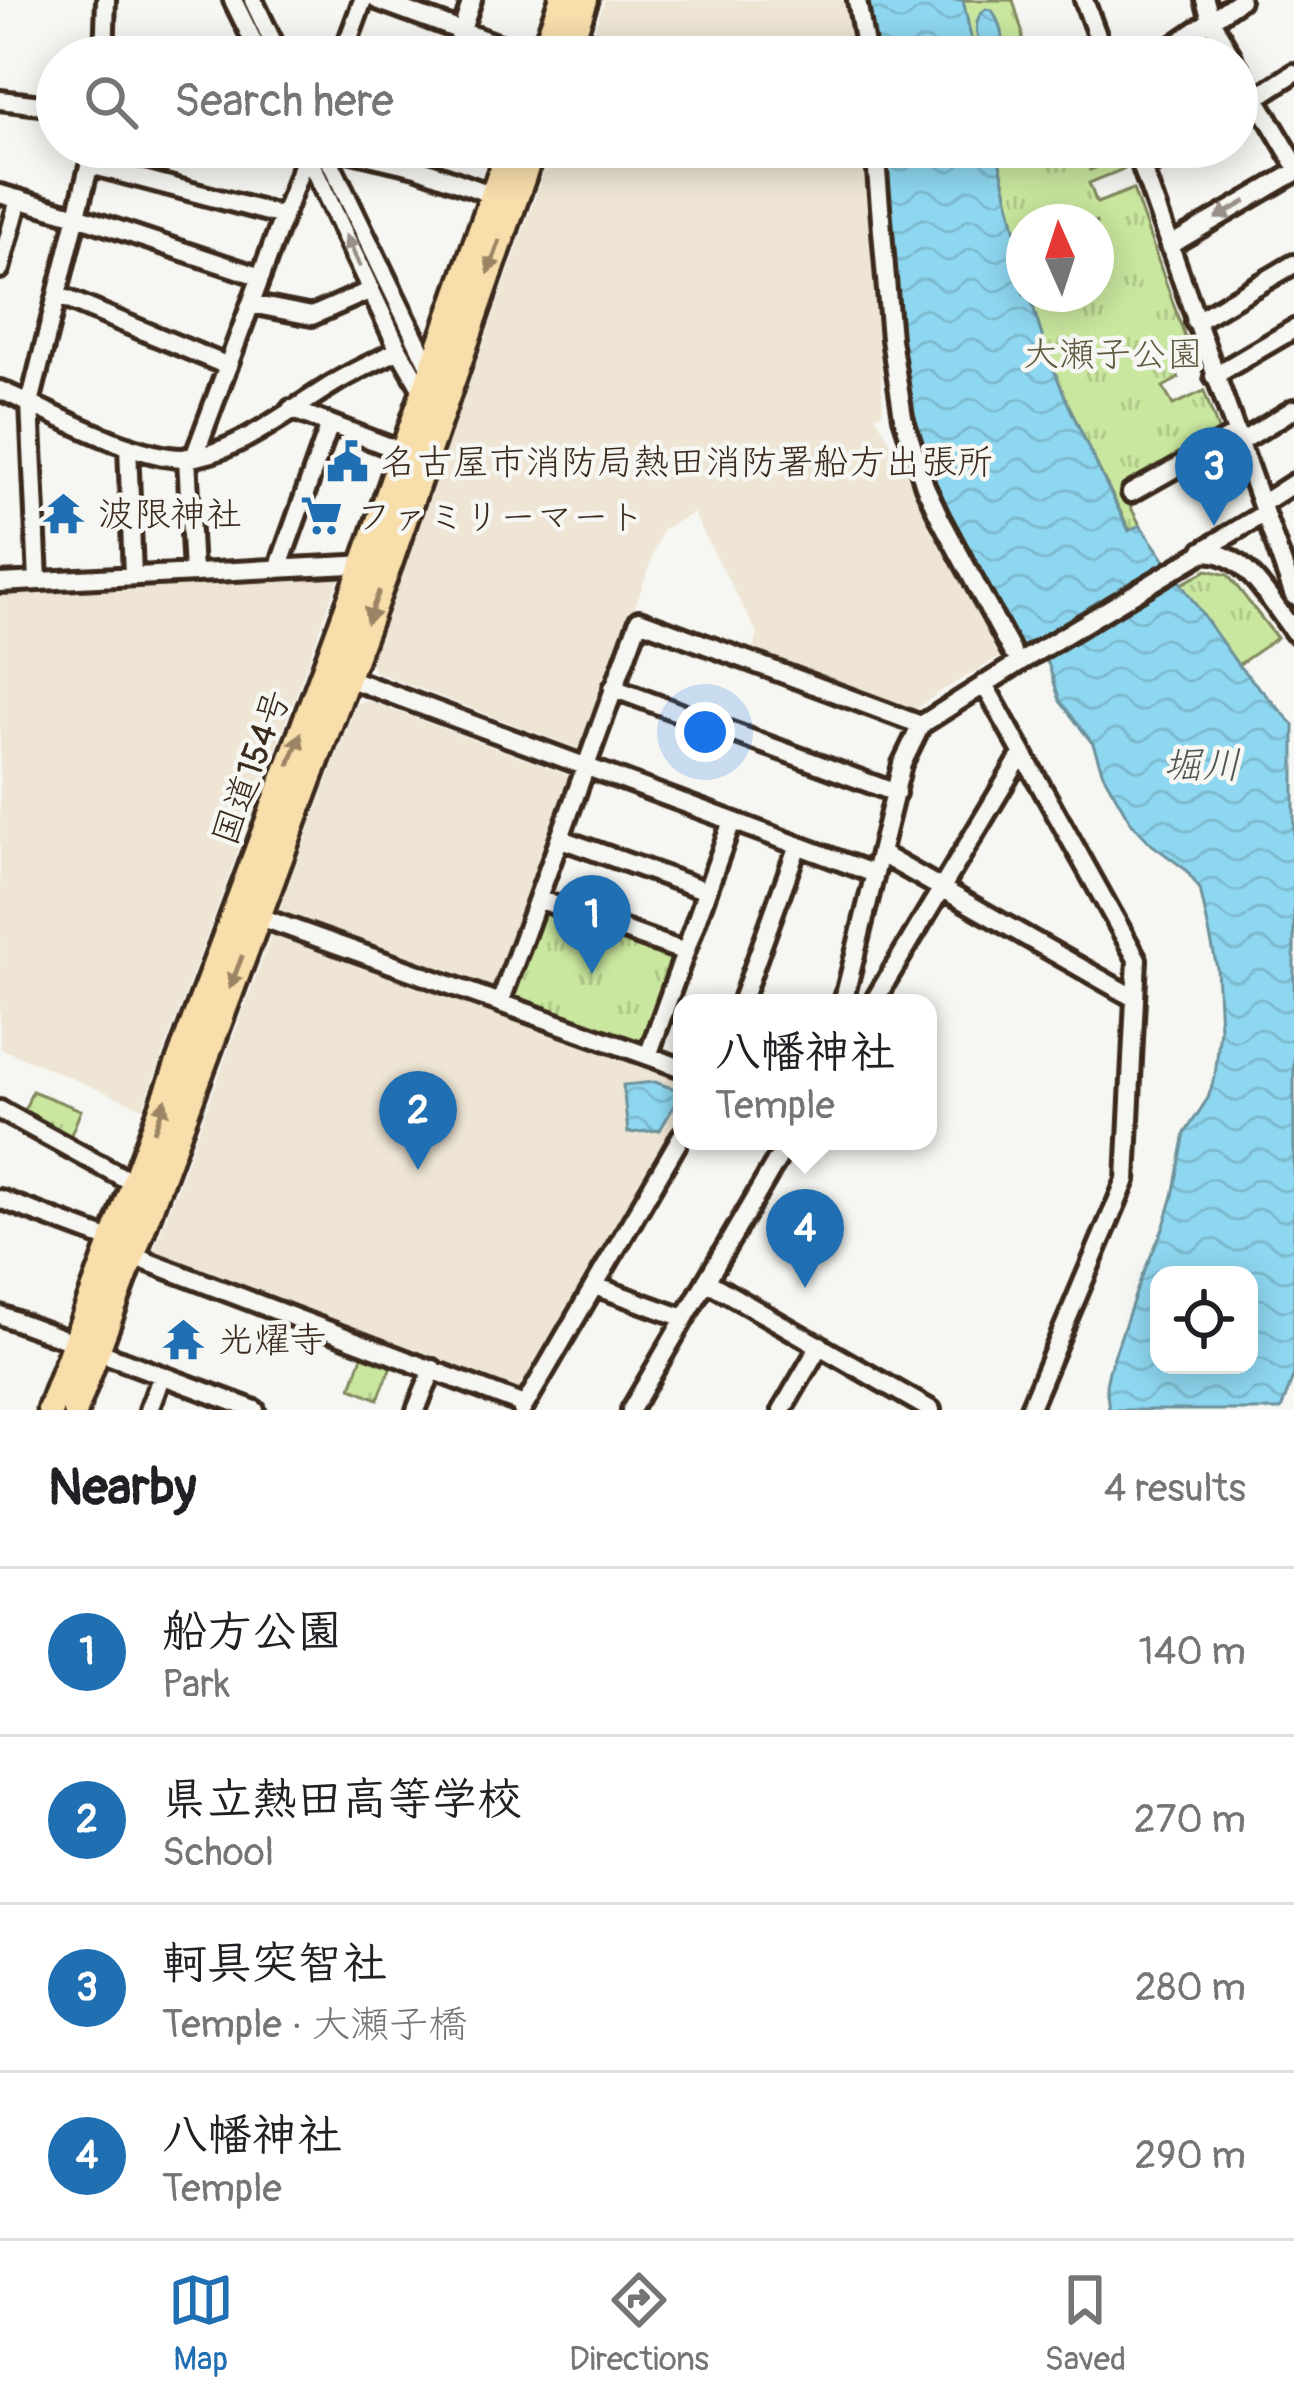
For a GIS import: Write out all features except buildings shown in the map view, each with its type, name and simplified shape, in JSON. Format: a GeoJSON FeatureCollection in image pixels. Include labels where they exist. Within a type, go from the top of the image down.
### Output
{"type":"FeatureCollection","features":[{"type":"Feature","properties":{"kind":"highway"},"geometry":{"type":"LineString","coordinates":[[549,36],[562,0]]}},
{"type":"Feature","properties":{"kind":"highway"},"geometry":{"type":"LineString","coordinates":[[572,36],[585,0]]}},
{"type":"Feature","properties":{"kind":"highway","name":"国道154号"},"geometry":{"type":"LineString","coordinates":[[376,564],[403,452],[435,394],[503,168]]}},
{"type":"Feature","properties":{"kind":"highway","name":"国道154号"},"geometry":{"type":"LineString","coordinates":[[122,1248],[135,1184],[336,673],[435,394],[525,168]]}},
{"type":"Feature","properties":{"kind":"highway","name":"国道154号"},"geometry":{"type":"LineString","coordinates":[[50,1410],[86,1346],[257,916],[336,673]]}},
{"type":"Feature","properties":{"kind":"highway","name":"国道154号"},"geometry":{"type":"LineString","coordinates":[[74,1410],[86,1346]]}},
{"type":"Feature","properties":{"kind":"street"},"geometry":{"type":"LineString","coordinates":[[105,36],[106,0]]}},
{"type":"Feature","properties":{"kind":"street"},"geometry":{"type":"LineString","coordinates":[[233,0],[250,36]]}},
{"type":"Feature","properties":{"kind":"street"},"geometry":{"type":"LineString","coordinates":[[253,0],[270,36]]}},
{"type":"Feature","properties":{"kind":"street"},"geometry":{"type":"LineString","coordinates":[[350,36],[363,0]]}},
{"type":"Feature","properties":{"kind":"street"},"geometry":{"type":"LineString","coordinates":[[377,0],[475,36]]}},
{"type":"Feature","properties":{"kind":"street"},"geometry":{"type":"LineString","coordinates":[[459,36],[472,0]]}},
{"type":"Feature","properties":{"kind":"street"},"geometry":{"type":"LineString","coordinates":[[857,0],[863,36]]}},
{"type":"Feature","properties":{"kind":"street"},"geometry":{"type":"LineString","coordinates":[[1084,0],[1097,36]]}},
{"type":"Feature","properties":{"kind":"street"},"geometry":{"type":"LineString","coordinates":[[1204,0],[1220,36]]}},
{"type":"Feature","properties":{"kind":"street"},"geometry":{"type":"LineString","coordinates":[[1188,36],[1240,0]]}},
{"type":"Feature","properties":{"kind":"street"},"geometry":{"type":"LineString","coordinates":[[1258,96],[1294,73]]}},
{"type":"Feature","properties":{"kind":"street"},"geometry":{"type":"LineString","coordinates":[[0,100],[36,104]]}},
{"type":"Feature","properties":{"kind":"street"},"geometry":{"type":"LineString","coordinates":[[1258,103],[1294,162]]}},
{"type":"Feature","properties":{"kind":"street"},"geometry":{"type":"LineString","coordinates":[[38,581],[30,403],[89,168]]}},
{"type":"Feature","properties":{"kind":"street"},"geometry":{"type":"LineString","coordinates":[[130,168],[284,216]]}},
{"type":"Feature","properties":{"kind":"street"},"geometry":{"type":"LineString","coordinates":[[193,573],[190,457],[306,168]]}},
{"type":"Feature","properties":{"kind":"street"},"geometry":{"type":"LineString","coordinates":[[323,168],[399,350],[435,394]]}},
{"type":"Feature","properties":{"kind":"street"},"geometry":{"type":"LineString","coordinates":[[325,168],[435,394]]}},
{"type":"Feature","properties":{"kind":"street"},"geometry":{"type":"LineString","coordinates":[[419,168],[494,195]]}},
{"type":"Feature","properties":{"kind":"street"},"geometry":{"type":"LineString","coordinates":[[877,168],[891,340],[903,417],[940,518],[1016,657]]}},
{"type":"Feature","properties":{"kind":"street"},"geometry":{"type":"LineString","coordinates":[[1146,168],[1214,376],[1263,508],[1288,559],[1294,596]]}},
{"type":"Feature","properties":{"kind":"street"},"geometry":{"type":"LineString","coordinates":[[1169,246],[1294,173]]}},
{"type":"Feature","properties":{"kind":"street"},"geometry":{"type":"LineString","coordinates":[[0,194],[261,277]]}},
{"type":"Feature","properties":{"kind":"street"},"geometry":{"type":"LineString","coordinates":[[0,269],[20,199]]}},
{"type":"Feature","properties":{"kind":"street"},"geometry":{"type":"LineString","coordinates":[[1195,322],[1294,265]]}},
{"type":"Feature","properties":{"kind":"street"},"geometry":{"type":"LineString","coordinates":[[251,304],[312,316],[371,290]]}},
{"type":"Feature","properties":{"kind":"street"},"geometry":{"type":"LineString","coordinates":[[57,295],[228,366]]}},
{"type":"Feature","properties":{"kind":"street"},"geometry":{"type":"LineString","coordinates":[[1214,376],[1294,329]]}},
{"type":"Feature","properties":{"kind":"street"},"geometry":{"type":"LineString","coordinates":[[0,390],[128,446],[162,456],[190,457],[230,446],[399,350]]}},
{"type":"Feature","properties":{"kind":"street"},"geometry":{"type":"LineString","coordinates":[[292,409],[403,452]]}},
{"type":"Feature","properties":{"kind":"street"},"geometry":{"type":"LineString","coordinates":[[1131,493],[1294,409]]}},
{"type":"Feature","properties":{"kind":"street"},"geometry":{"type":"LineString","coordinates":[[278,568],[330,424]]}},
{"type":"Feature","properties":{"kind":"street"},"geometry":{"type":"LineString","coordinates":[[128,446],[133,576]]}},
{"type":"Feature","properties":{"kind":"street"},"geometry":{"type":"LineString","coordinates":[[846,994],[907,750],[921,725],[1016,657],[1190,558],[1294,483]]}},
{"type":"Feature","properties":{"kind":"street"},"geometry":{"type":"LineString","coordinates":[[1190,558],[1214,552],[1237,562],[1294,632]]}},
{"type":"Feature","properties":{"kind":"street"},"geometry":{"type":"LineString","coordinates":[[0,583],[376,564]]}},
{"type":"Feature","properties":{"kind":"street"},"geometry":{"type":"LineString","coordinates":[[500,1003],[639,620],[921,725]]}},
{"type":"Feature","properties":{"kind":"street"},"geometry":{"type":"LineString","coordinates":[[336,673],[875,874]]}},
{"type":"Feature","properties":{"kind":"street"},"geometry":{"type":"LineString","coordinates":[[984,684],[1137,959],[1126,1180],[1029,1410]]}},
{"type":"Feature","properties":{"kind":"street"},"geometry":{"type":"LineString","coordinates":[[614,688],[896,793]]}},
{"type":"Feature","properties":{"kind":"street"},"geometry":{"type":"LineString","coordinates":[[878,994],[1022,754]]}},
{"type":"Feature","properties":{"kind":"street"},"geometry":{"type":"LineString","coordinates":[[648,1056],[732,820]]}},
{"type":"Feature","properties":{"kind":"street"},"geometry":{"type":"LineString","coordinates":[[561,839],[707,891]]}},
{"type":"Feature","properties":{"kind":"street"},"geometry":{"type":"LineString","coordinates":[[744,994],[798,845]]}},
{"type":"Feature","properties":{"kind":"street"},"geometry":{"type":"LineString","coordinates":[[880,854],[1134,998]]}},
{"type":"Feature","properties":{"kind":"street"},"geometry":{"type":"LineString","coordinates":[[538,899],[685,952]]}},
{"type":"Feature","properties":{"kind":"street"},"geometry":{"type":"LineString","coordinates":[[257,916],[673,1065]]}},
{"type":"Feature","properties":{"kind":"street"},"geometry":{"type":"LineString","coordinates":[[0,1110],[135,1184]]}},
{"type":"Feature","properties":{"kind":"street"},"geometry":{"type":"LineString","coordinates":[[0,1199],[523,1407],[673,1150]]}},
{"type":"Feature","properties":{"kind":"street"},"geometry":{"type":"LineString","coordinates":[[631,1410],[783,1150]]}},
{"type":"Feature","properties":{"kind":"street"},"geometry":{"type":"LineString","coordinates":[[706,1281],[820,1345],[906,1404],[932,1410]]}},
{"type":"Feature","properties":{"kind":"street"},"geometry":{"type":"LineString","coordinates":[[595,1286],[684,1318]]}},
{"type":"Feature","properties":{"kind":"street"},"geometry":{"type":"LineString","coordinates":[[0,1315],[251,1409]]}},
{"type":"Feature","properties":{"kind":"street"},"geometry":{"type":"LineString","coordinates":[[782,1410],[820,1345]]}},
{"type":"Feature","properties":{"kind":"street"},"geometry":{"type":"LineString","coordinates":[[416,1410],[433,1369]]}},
{"type":"Feature","properties":{"kind":"street"},"geometry":{"type":"LineString","coordinates":[[149,1410],[162,1375]]}},
{"type":"Feature","properties":{"kind":"shaded area"},"geometry":{"type":"Polygon","coordinates":[[[605,0],[853,0],[858,36],[592,36],[605,0]]]}},
{"type":"Feature","properties":{"kind":"shaded area"},"geometry":{"type":"Polygon","coordinates":[[[546,168],[869,168],[883,411],[876,416],[1008,652],[910,714],[750,655],[758,635],[693,513],[662,530],[586,746],[579,749],[375,672],[371,663],[546,168]]]}},
{"type":"Feature","properties":{"kind":"shaded area"},"geometry":{"type":"Polygon","coordinates":[[[341,572],[143,1108],[0,1048],[0,590],[341,572]]]}},
{"type":"Feature","properties":{"kind":"shaded area"},"geometry":{"type":"Polygon","coordinates":[[[365,700],[571,776],[573,782],[497,986],[491,989],[283,914],[280,908],[356,704],[365,700]]]}},
{"type":"Feature","properties":{"kind":"shaded area"},"geometry":{"type":"Polygon","coordinates":[[[275,933],[673,1076],[673,1133],[525,1391],[518,1393],[156,1255],[275,933]]]}},
{"type":"Feature","properties":{"kind":"green space"},"geometry":{"type":"Polygon","coordinates":[[[963,0],[1013,0],[1022,36],[971,36],[963,0]]]}},
{"type":"Feature","properties":{"kind":"green space","name":"大瀬子公園"},"geometry":{"type":"Polygon","coordinates":[[[1001,168],[1126,168],[1089,183],[1097,203],[1133,189],[1193,360],[1175,368],[1179,378],[1163,387],[1173,405],[1204,391],[1221,438],[1127,500],[1140,525],[1130,531],[1060,386],[1035,312],[1114,312],[1114,204],[1009,204],[1001,168]]]}},
{"type":"Feature","properties":{"kind":"green space"},"geometry":{"type":"Polygon","coordinates":[[[1207,570],[1228,575],[1277,638],[1238,665],[1180,585],[1207,570]]]}},
{"type":"Feature","properties":{"kind":"green space"},"geometry":{"type":"Polygon","coordinates":[[[548,907],[670,952],[673,957],[643,1039],[638,1042],[514,997],[511,992],[542,910],[548,907]]]}},
{"type":"Feature","properties":{"kind":"green space"},"geometry":{"type":"Polygon","coordinates":[[[32,1091],[81,1110],[68,1142],[23,1115],[32,1091]]]}},
{"type":"Feature","properties":{"kind":"green space"},"geometry":{"type":"Polygon","coordinates":[[[363,1353],[393,1362],[378,1399],[351,1388],[363,1353]]]}},
{"type":"Feature","properties":{"kind":"water"},"geometry":{"type":"Polygon","coordinates":[[[866,0],[963,0],[971,36],[872,36],[866,0]]]}},
{"type":"Feature","properties":{"kind":"water"},"geometry":{"type":"Polygon","coordinates":[[[992,10],[1002,36],[978,36],[981,13],[992,10]]]}},
{"type":"Feature","properties":{"kind":"water","name":"堀川"},"geometry":{"type":"Polygon","coordinates":[[[885,168],[1001,168],[1009,204],[1006,312],[1035,312],[1060,386],[1129,531],[1140,525],[1238,665],[1294,725],[1294,1374],[1281,1410],[1109,1410],[1109,1371],[1164,1226],[1185,1133],[1208,1098],[1215,1077],[1220,1029],[1217,968],[1200,889],[1185,869],[1130,821],[1103,774],[1093,744],[1060,701],[1048,663],[1015,641],[925,469],[900,378],[885,168]]]}},
{"type":"Feature","properties":{"kind":"water"},"geometry":{"type":"Polygon","coordinates":[[[655,1082],[673,1088],[673,1108],[660,1130],[628,1133],[623,1085],[655,1082]]]}},
{"type":"Feature","properties":{"kind":"place","name":"名古屋市消防局熱田消防署船方出張所"},"geometry":{"type":"Point","coordinates":[347,461]}},
{"type":"Feature","properties":{"kind":"place","name":"波限神社"},"geometry":{"type":"Point","coordinates":[64,513]}},
{"type":"Feature","properties":{"kind":"place","name":"ファミリーマート"},"geometry":{"type":"Point","coordinates":[322,516]}},
{"type":"Feature","properties":{"kind":"place","name":"軻具突智社"},"geometry":{"type":"Point","coordinates":[1214,526]}},
{"type":"Feature","properties":{"kind":"place","name":"船方公園"},"geometry":{"type":"Point","coordinates":[592,974]}},
{"type":"Feature","properties":{"kind":"place","name":"県立熱田高等学校"},"geometry":{"type":"Point","coordinates":[418,1170]}},
{"type":"Feature","properties":{"kind":"place","name":"八幡神社"},"geometry":{"type":"Point","coordinates":[805,1288]}},
{"type":"Feature","properties":{"kind":"place","name":"光燿寺"},"geometry":{"type":"Point","coordinates":[184,1339]}}]}
